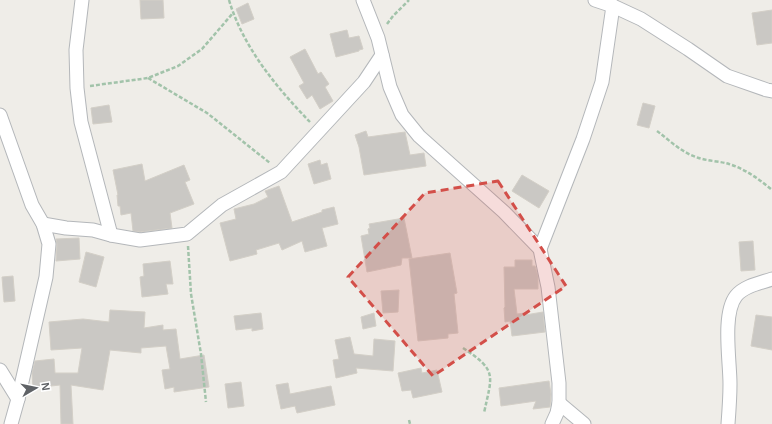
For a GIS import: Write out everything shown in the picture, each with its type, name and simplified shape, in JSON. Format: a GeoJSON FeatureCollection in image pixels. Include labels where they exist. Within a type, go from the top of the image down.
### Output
{"type":"FeatureCollection","features":[{"type":"Feature","properties":{"kind":"street"},"geometry":{"type":"LineString","coordinates":[[82,0],[76,50],[77,88],[83,129],[111,235]]}},
{"type":"Feature","properties":{"kind":"street"},"geometry":{"type":"LineString","coordinates":[[363,0],[378,38],[390,87],[402,115],[419,136],[504,212],[540,249],[548,286],[559,383],[559,404],[557,414],[552,424]]}},
{"type":"Feature","properties":{"kind":"street"},"geometry":{"type":"LineString","coordinates":[[595,0],[613,6],[641,19],[688,49],[726,76],[772,91]]}},
{"type":"Feature","properties":{"kind":"street"},"geometry":{"type":"LineString","coordinates":[[540,249],[583,139],[602,82],[613,6]]}},
{"type":"Feature","properties":{"kind":"street"},"geometry":{"type":"LineString","coordinates":[[43,224],[66,228],[93,230],[140,240],[187,234],[222,205],[282,172],[364,82],[382,55]]}},
{"type":"Feature","properties":{"kind":"street"},"geometry":{"type":"LineString","coordinates":[[0,116],[32,205],[43,224],[49,244],[46,277],[11,424]]}},
{"type":"Feature","properties":{"kind":"street"},"geometry":{"type":"LineString","coordinates":[[728,424],[730,386],[728,325],[730,309],[736,297],[744,290],[772,279]]}},
{"type":"Feature","properties":{"kind":"street"},"geometry":{"type":"LineString","coordinates":[[0,370],[18,399]]}},
{"type":"Feature","properties":{"kind":"street"},"geometry":{"type":"LineString","coordinates":[[559,404],[584,424]]}},
{"type":"Feature","properties":{"kind":"path"},"geometry":{"type":"LineString","coordinates":[[229,0],[233,13],[249,45],[266,71],[296,108],[320,132]]}},
{"type":"Feature","properties":{"kind":"path"},"geometry":{"type":"LineString","coordinates":[[378,38],[393,16],[409,0]]}},
{"type":"Feature","properties":{"kind":"path"},"geometry":{"type":"LineString","coordinates":[[77,88],[148,78],[178,66],[202,49],[233,13]]}},
{"type":"Feature","properties":{"kind":"path"},"geometry":{"type":"LineString","coordinates":[[148,78],[207,114],[282,172]]}},
{"type":"Feature","properties":{"kind":"path"},"geometry":{"type":"LineString","coordinates":[[656,131],[678,147],[696,157],[730,164],[741,168],[763,182],[772,190]]}},
{"type":"Feature","properties":{"kind":"path"},"geometry":{"type":"LineString","coordinates":[[187,234],[191,294],[202,354],[206,402]]}},
{"type":"Feature","properties":{"kind":"path"},"geometry":{"type":"LineString","coordinates":[[463,348],[475,356],[489,370],[490,383],[484,413]]}},
{"type":"Feature","properties":{"kind":"path"},"geometry":{"type":"LineString","coordinates":[[409,420],[410,424]]}},
{"type":"Feature","properties":{"kind":"highlighted area"},"geometry":{"type":"Polygon","coordinates":[[[498,181],[566,286],[433,376],[348,277],[425,193],[498,181]]]}},
{"type":"Feature","properties":{"kind":"building"},"geometry":{"type":"Polygon","coordinates":[[[140,0],[163,0],[164,18],[141,19],[140,0]]]}},
{"type":"Feature","properties":{"kind":"building"},"geometry":{"type":"Polygon","coordinates":[[[248,3],[254,19],[242,24],[236,9],[248,3]]]}},
{"type":"Feature","properties":{"kind":"building"},"geometry":{"type":"Polygon","coordinates":[[[772,10],[772,43],[757,45],[752,13],[772,10]]]}},
{"type":"Feature","properties":{"kind":"building"},"geometry":{"type":"Polygon","coordinates":[[[347,30],[349,38],[359,36],[363,49],[336,57],[330,34],[347,30]]]}},
{"type":"Feature","properties":{"kind":"building"},"geometry":{"type":"Polygon","coordinates":[[[305,49],[318,74],[321,72],[329,84],[325,87],[333,101],[320,109],[312,95],[307,99],[299,86],[304,83],[290,57],[305,49]]]}},
{"type":"Feature","properties":{"kind":"building"},"geometry":{"type":"Polygon","coordinates":[[[643,103],[655,106],[649,128],[637,125],[643,103]]]}},
{"type":"Feature","properties":{"kind":"building"},"geometry":{"type":"Polygon","coordinates":[[[109,105],[112,122],[93,124],[91,108],[109,105]]]}},
{"type":"Feature","properties":{"kind":"building"},"geometry":{"type":"Polygon","coordinates":[[[366,131],[368,137],[405,132],[410,155],[424,153],[426,166],[364,175],[359,147],[355,135],[366,131]]]}},
{"type":"Feature","properties":{"kind":"building"},"geometry":{"type":"Polygon","coordinates":[[[320,160],[321,165],[327,163],[331,179],[314,184],[308,164],[320,160]]]}},
{"type":"Feature","properties":{"kind":"building"},"geometry":{"type":"Polygon","coordinates":[[[142,164],[145,181],[184,165],[190,180],[185,182],[194,204],[170,213],[172,228],[140,232],[133,231],[131,213],[121,215],[120,206],[118,206],[118,195],[113,170],[142,164]]]}},
{"type":"Feature","properties":{"kind":"building"},"geometry":{"type":"Polygon","coordinates":[[[522,175],[549,191],[539,208],[512,191],[522,175]]]}},
{"type":"Feature","properties":{"kind":"building"},"geometry":{"type":"Polygon","coordinates":[[[279,186],[292,222],[322,212],[322,210],[334,207],[338,224],[322,228],[327,246],[305,252],[302,241],[282,250],[279,243],[256,250],[257,254],[230,261],[220,223],[236,219],[234,209],[254,204],[268,197],[265,191],[279,186]]]}},
{"type":"Feature","properties":{"kind":"building"},"geometry":{"type":"Polygon","coordinates":[[[404,218],[412,258],[402,258],[401,265],[367,272],[361,236],[369,234],[369,224],[404,218]]]}},
{"type":"Feature","properties":{"kind":"building"},"geometry":{"type":"Polygon","coordinates":[[[79,238],[80,259],[56,261],[56,239],[79,238]]]}},
{"type":"Feature","properties":{"kind":"building"},"geometry":{"type":"Polygon","coordinates":[[[753,241],[755,270],[741,271],[739,242],[753,241]]]}},
{"type":"Feature","properties":{"kind":"building"},"geometry":{"type":"Polygon","coordinates":[[[86,252],[104,257],[96,287],[79,282],[86,252]]]}},
{"type":"Feature","properties":{"kind":"building"},"geometry":{"type":"Polygon","coordinates":[[[450,253],[457,293],[454,294],[458,333],[448,334],[448,338],[418,341],[409,259],[450,253]]]}},
{"type":"Feature","properties":{"kind":"building"},"geometry":{"type":"Polygon","coordinates":[[[515,260],[532,260],[532,266],[535,266],[538,276],[538,289],[514,289],[517,314],[525,313],[525,315],[543,312],[545,332],[512,336],[510,321],[505,322],[504,267],[515,267],[515,260]]]}},
{"type":"Feature","properties":{"kind":"building"},"geometry":{"type":"Polygon","coordinates":[[[170,261],[173,284],[166,284],[168,294],[142,297],[140,277],[144,276],[143,264],[170,261]]]}},
{"type":"Feature","properties":{"kind":"building"},"geometry":{"type":"Polygon","coordinates":[[[13,276],[15,301],[4,302],[2,277],[13,276]]]}},
{"type":"Feature","properties":{"kind":"building"},"geometry":{"type":"Polygon","coordinates":[[[399,290],[398,312],[383,313],[381,291],[399,290]]]}},
{"type":"Feature","properties":{"kind":"building"},"geometry":{"type":"Polygon","coordinates":[[[110,310],[145,312],[144,328],[163,325],[163,330],[176,329],[180,359],[204,355],[209,387],[174,392],[174,387],[165,389],[162,370],[170,369],[166,346],[141,348],[141,353],[110,350],[103,390],[71,385],[73,424],[61,424],[60,385],[33,388],[32,373],[35,361],[54,359],[55,373],[78,373],[82,348],[51,350],[49,322],[83,319],[109,322],[110,310]]]}},
{"type":"Feature","properties":{"kind":"building"},"geometry":{"type":"Polygon","coordinates":[[[261,313],[263,329],[252,331],[252,328],[236,330],[234,316],[261,313]]]}},
{"type":"Feature","properties":{"kind":"building"},"geometry":{"type":"Polygon","coordinates":[[[374,313],[376,326],[363,329],[361,317],[374,313]]]}},
{"type":"Feature","properties":{"kind":"building"},"geometry":{"type":"Polygon","coordinates":[[[756,315],[772,317],[772,350],[751,346],[756,315]]]}},
{"type":"Feature","properties":{"kind":"building"},"geometry":{"type":"Polygon","coordinates":[[[350,337],[354,354],[373,356],[374,339],[395,341],[393,371],[356,368],[357,373],[336,378],[333,360],[339,359],[335,340],[350,337]]]}},
{"type":"Feature","properties":{"kind":"building"},"geometry":{"type":"Polygon","coordinates":[[[421,368],[422,373],[437,370],[442,392],[413,398],[411,390],[402,391],[398,373],[421,368]]]}},
{"type":"Feature","properties":{"kind":"building"},"geometry":{"type":"Polygon","coordinates":[[[549,381],[551,394],[550,407],[533,409],[536,401],[501,406],[499,388],[549,381]]]}},
{"type":"Feature","properties":{"kind":"building"},"geometry":{"type":"Polygon","coordinates":[[[241,382],[244,406],[228,408],[225,384],[241,382]]]}},
{"type":"Feature","properties":{"kind":"building"},"geometry":{"type":"Polygon","coordinates":[[[288,383],[290,394],[331,386],[335,405],[297,413],[295,406],[281,409],[276,385],[288,383]]]}}]}
